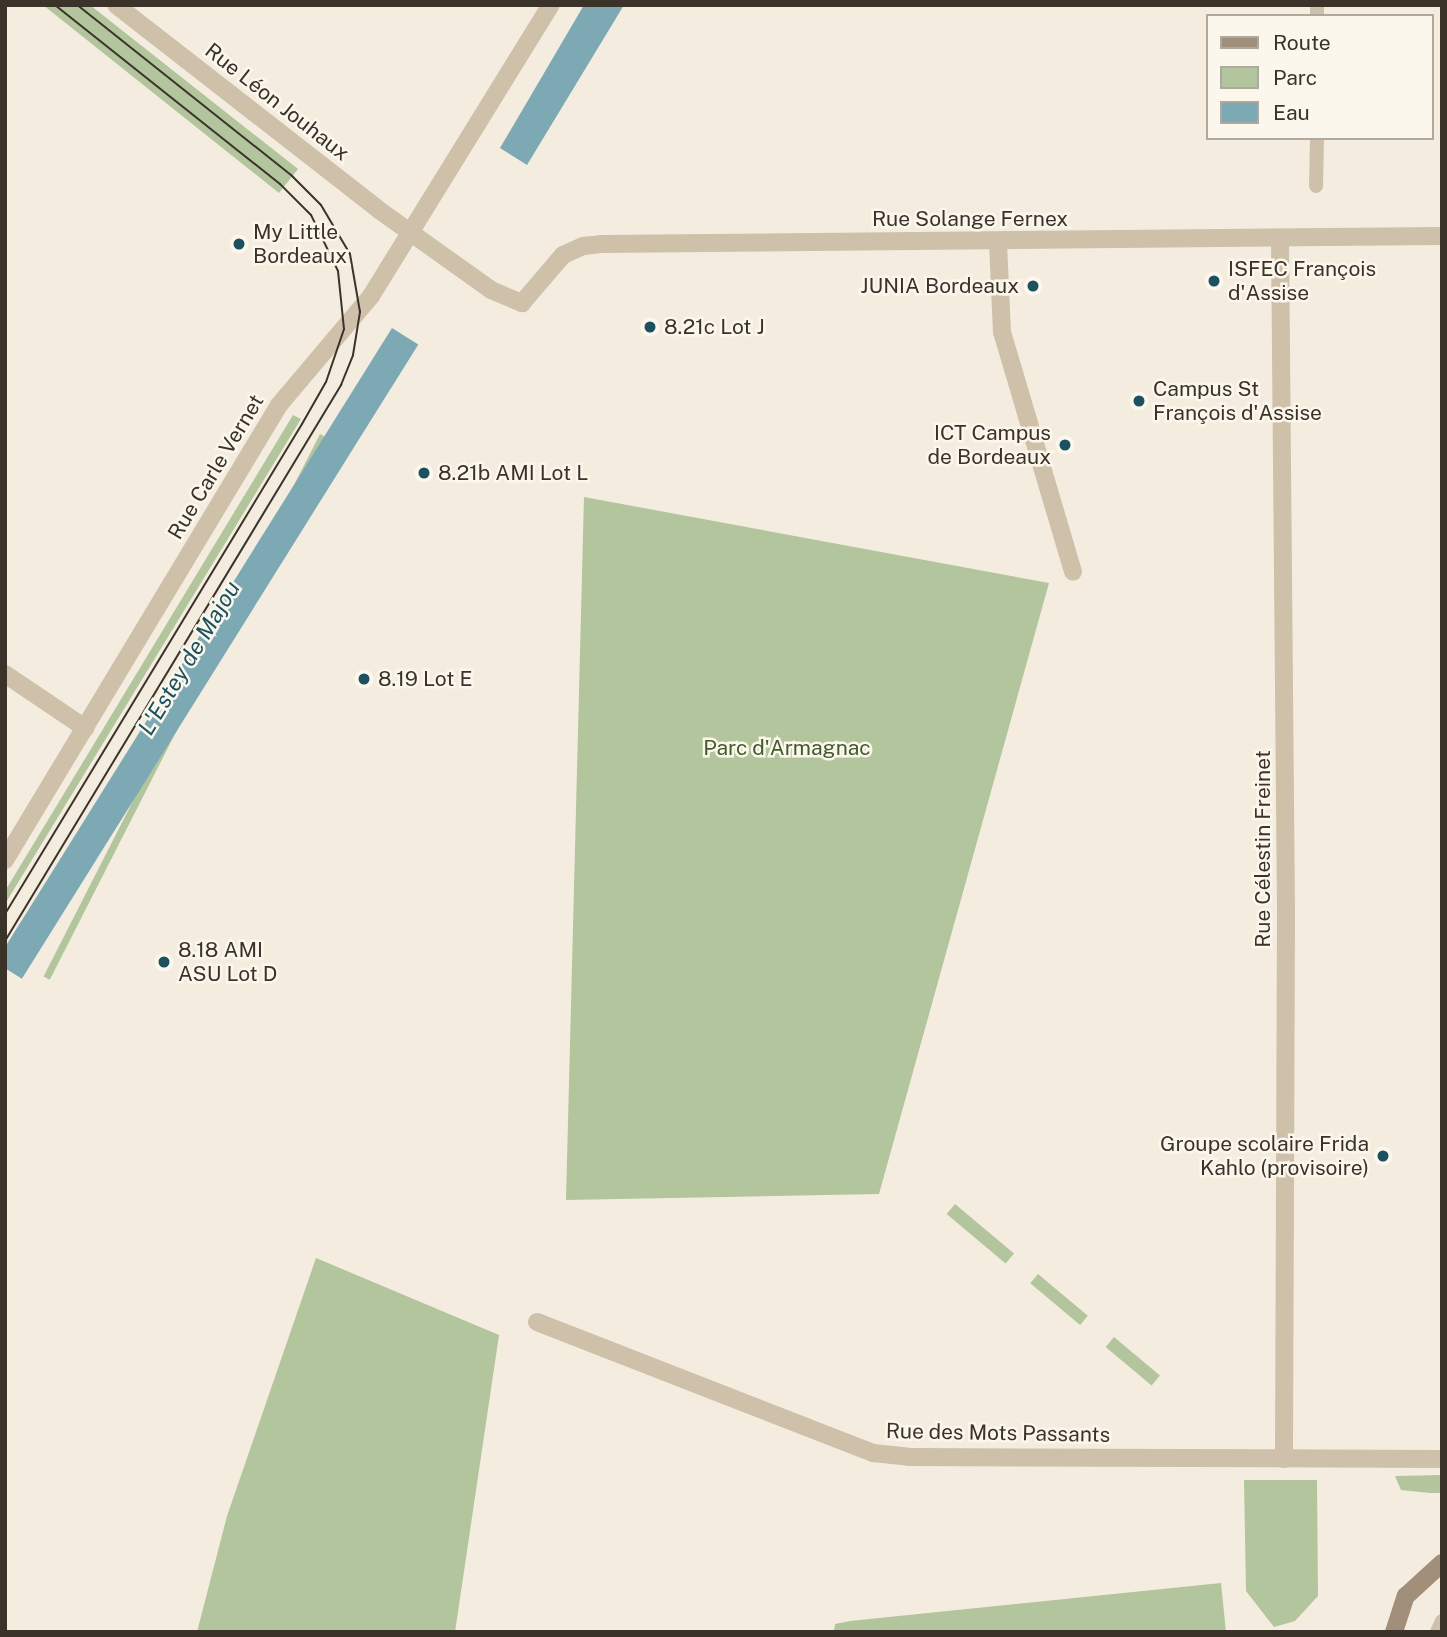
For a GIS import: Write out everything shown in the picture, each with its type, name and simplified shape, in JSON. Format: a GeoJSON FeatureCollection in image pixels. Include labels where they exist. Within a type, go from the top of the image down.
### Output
{"type":"FeatureCollection","features":[{"type":"Feature","properties":{"kind":"main road"},"geometry":{"type":"LineString","coordinates":[[1394,1632],[1406,1596],[1442,1563]]}},
{"type":"Feature","properties":{"kind":"street","name":"Rue Léon Jouhaux"},"geometry":{"type":"LineString","coordinates":[[116,5],[411,233],[491,290],[522,303]]}},
{"type":"Feature","properties":{"kind":"street","name":"Rue Carle Vernet"},"geometry":{"type":"LineString","coordinates":[[5,859],[279,405],[360,312],[551,5]]}},
{"type":"Feature","properties":{"kind":"street","name":"Rue Solange Fernex"},"geometry":{"type":"LineString","coordinates":[[522,303],[564,255],[583,246],[1442,236]]}},
{"type":"Feature","properties":{"kind":"street","name":"Rue Célestin Freinet"},"geometry":{"type":"LineString","coordinates":[[1280,238],[1286,884],[1284,1459]]}},
{"type":"Feature","properties":{"kind":"street"},"geometry":{"type":"LineString","coordinates":[[998,242],[1002,332],[1073,572]]}},
{"type":"Feature","properties":{"kind":"street"},"geometry":{"type":"LineString","coordinates":[[5,674],[85,729]]}},
{"type":"Feature","properties":{"kind":"street","name":"Rue des Mots Passants"},"geometry":{"type":"LineString","coordinates":[[537,1322],[873,1453],[909,1457],[1442,1459]]}},
{"type":"Feature","properties":{"kind":"lane"},"geometry":{"type":"LineString","coordinates":[[1316,186],[1317,140]]}},
{"type":"Feature","properties":{"kind":"lane"},"geometry":{"type":"LineString","coordinates":[[1437,1632],[1442,1621]]}},
{"type":"Feature","properties":{"kind":"green space"},"geometry":{"type":"Polygon","coordinates":[[[43,5],[90,5],[298,169],[279,193],[43,5]]]}},
{"type":"Feature","properties":{"kind":"green space"},"geometry":{"type":"Polygon","coordinates":[[[293,415],[301,419],[5,904],[5,891],[293,415]]]}},
{"type":"Feature","properties":{"kind":"green space"},"geometry":{"type":"Polygon","coordinates":[[[320,434],[326,437],[50,980],[44,977],[320,434]]]}},
{"type":"Feature","properties":{"kind":"green space","name":"Parc d'Armagnac"},"geometry":{"type":"Polygon","coordinates":[[[584,497],[1049,583],[879,1194],[566,1200],[584,497]]]}},
{"type":"Feature","properties":{"kind":"green space"},"geometry":{"type":"Polygon","coordinates":[[[955,1204],[1014,1253],[1006,1263],[947,1214],[955,1204]]]}},
{"type":"Feature","properties":{"kind":"green space"},"geometry":{"type":"Polygon","coordinates":[[[316,1258],[499,1335],[455,1632],[197,1632],[227,1516],[316,1258]]]}},
{"type":"Feature","properties":{"kind":"green space"},"geometry":{"type":"Polygon","coordinates":[[[1038,1274],[1088,1316],[1080,1325],[1030,1283],[1038,1274]]]}},
{"type":"Feature","properties":{"kind":"green space"},"geometry":{"type":"Polygon","coordinates":[[[1114,1337],[1160,1376],[1152,1386],[1106,1347],[1114,1337]]]}},
{"type":"Feature","properties":{"kind":"green space"},"geometry":{"type":"Polygon","coordinates":[[[1442,1475],[1442,1493],[1401,1490],[1395,1476],[1442,1475]]]}},
{"type":"Feature","properties":{"kind":"green space"},"geometry":{"type":"Polygon","coordinates":[[[1244,1480],[1317,1480],[1318,1596],[1295,1621],[1274,1627],[1246,1591],[1244,1480]]]}},
{"type":"Feature","properties":{"kind":"green space"},"geometry":{"type":"Polygon","coordinates":[[[1221,1583],[1226,1632],[834,1632],[835,1624],[850,1621],[1221,1583]]]}},
{"type":"Feature","properties":{"kind":"water"},"geometry":{"type":"Polygon","coordinates":[[[584,5],[624,5],[527,165],[500,148],[584,5]]]}},
{"type":"Feature","properties":{"kind":"water","name":"L'Estey de Majou"},"geometry":{"type":"Polygon","coordinates":[[[392,328],[418,344],[22,979],[5,968],[5,947],[392,328]]]}},
{"type":"Feature","properties":{"kind":"tram line"},"geometry":{"type":"LineString","coordinates":[[5,914],[302,424],[326,382],[344,329],[338,271],[311,215],[280,184],[55,5]]}},
{"type":"Feature","properties":{"kind":"tram line"},"geometry":{"type":"LineString","coordinates":[[5,941],[341,385],[353,355],[360,312],[350,254],[321,205],[291,175],[77,5]]}},
{"type":"Feature","properties":{"kind":"place","name":"My Little Bordeaux"},"geometry":{"type":"Point","coordinates":[239,244]}},
{"type":"Feature","properties":{"kind":"place","name":"ISFEC François d'Assise"},"geometry":{"type":"Point","coordinates":[1214,281]}},
{"type":"Feature","properties":{"kind":"place","name":"JUNIA Bordeaux"},"geometry":{"type":"Point","coordinates":[1033,286]}},
{"type":"Feature","properties":{"kind":"place","name":"8.21c Lot J"},"geometry":{"type":"Point","coordinates":[650,327]}},
{"type":"Feature","properties":{"kind":"place","name":"Campus St François d'Assise"},"geometry":{"type":"Point","coordinates":[1139,401]}},
{"type":"Feature","properties":{"kind":"place","name":"ICT Campus de Bordeaux"},"geometry":{"type":"Point","coordinates":[1065,445]}},
{"type":"Feature","properties":{"kind":"place","name":"8.21b AMI Lot L"},"geometry":{"type":"Point","coordinates":[424,473]}},
{"type":"Feature","properties":{"kind":"place","name":"8.19 Lot E"},"geometry":{"type":"Point","coordinates":[364,679]}},
{"type":"Feature","properties":{"kind":"place","name":"8.18 AMI ASU Lot D"},"geometry":{"type":"Point","coordinates":[164,962]}},
{"type":"Feature","properties":{"kind":"place","name":"Groupe scolaire Frida Kahlo (provisoire)"},"geometry":{"type":"Point","coordinates":[1383,1156]}}]}
